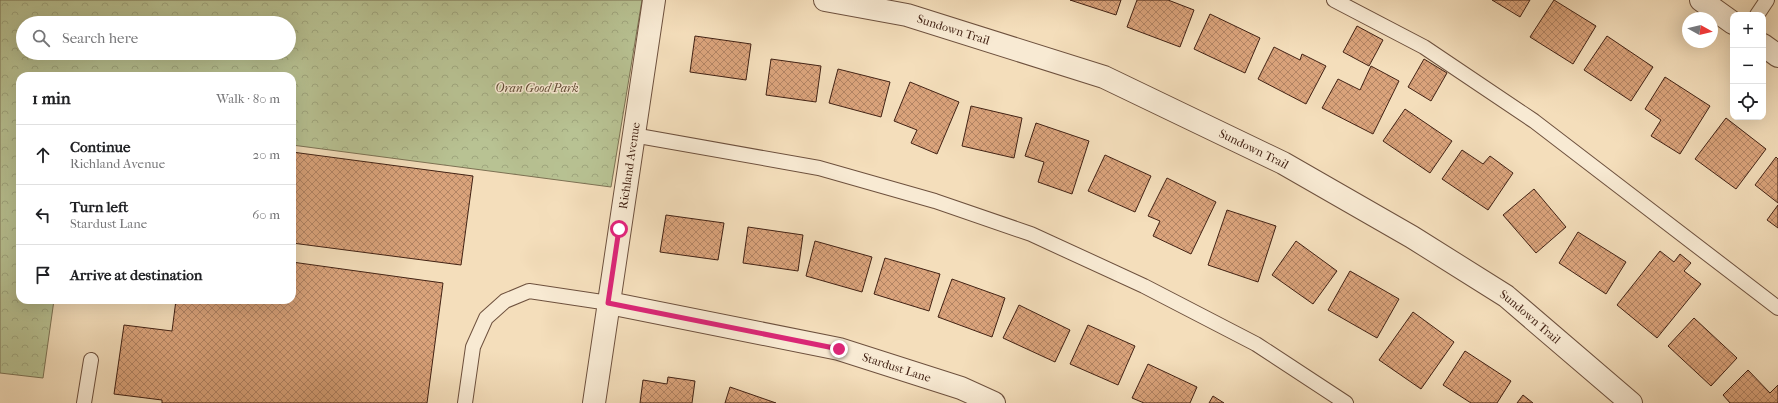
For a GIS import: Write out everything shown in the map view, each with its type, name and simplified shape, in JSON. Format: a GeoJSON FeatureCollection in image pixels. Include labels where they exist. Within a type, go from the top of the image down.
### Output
{"type":"FeatureCollection","features":[{"type":"Feature","properties":{"kind":"street","name":"Richland Avenue"},"geometry":{"type":"LineString","coordinates":[[594,403],[654,0]]}},
{"type":"Feature","properties":{"kind":"street","name":"Sundown Trail"},"geometry":{"type":"LineString","coordinates":[[825,0],[907,15],[1104,77],[1283,163],[1412,237],[1506,296],[1631,403]]}},
{"type":"Feature","properties":{"kind":"street"},"geometry":{"type":"LineString","coordinates":[[1701,0],[1730,21]]}},
{"type":"Feature","properties":{"kind":"street"},"geometry":{"type":"LineString","coordinates":[[1766,47],[1778,56]]}},
{"type":"Feature","properties":{"kind":"street","name":"Stardust Lane"},"geometry":{"type":"LineString","coordinates":[[608,303],[839,349],[961,388],[994,403]]}},
{"type":"Feature","properties":{"kind":"lane"},"geometry":{"type":"LineString","coordinates":[[1334,0],[1424,47],[1534,121],[1778,308]]}},
{"type":"Feature","properties":{"kind":"lane"},"geometry":{"type":"LineString","coordinates":[[1759,12],[1767,0]]}},
{"type":"Feature","properties":{"kind":"lane"},"geometry":{"type":"LineString","coordinates":[[633,135],[819,168],[935,201],[1031,234],[1144,286],[1256,344],[1346,403]]}},
{"type":"Feature","properties":{"kind":"lane"},"geometry":{"type":"LineString","coordinates":[[465,403],[473,347],[486,318],[505,301],[529,291],[608,303]]}},
{"type":"Feature","properties":{"kind":"lane"},"geometry":{"type":"LineString","coordinates":[[84,403],[90,360]]}},
{"type":"Feature","properties":{"kind":"green space","name":"Oran Good Park"},"geometry":{"type":"Polygon","coordinates":[[[0,0],[642,0],[611,187],[296,146],[296,72],[16,72],[16,304],[53,304],[43,378],[0,373],[0,0]]]}},
{"type":"Feature","properties":{"kind":"building"},"geometry":{"type":"Polygon","coordinates":[[[1070,0],[1121,0],[1116,15],[1070,0]]]}},
{"type":"Feature","properties":{"kind":"building"},"geometry":{"type":"Polygon","coordinates":[[[1137,0],[1168,0],[1194,10],[1180,47],[1127,27],[1137,0]]]}},
{"type":"Feature","properties":{"kind":"building"},"geometry":{"type":"Polygon","coordinates":[[[1492,0],[1530,0],[1520,17],[1492,0]]]}},
{"type":"Feature","properties":{"kind":"building"},"geometry":{"type":"Polygon","coordinates":[[[1554,0],[1596,26],[1573,64],[1530,37],[1554,0]]]}},
{"type":"Feature","properties":{"kind":"building"},"geometry":{"type":"Polygon","coordinates":[[[1210,14],[1260,38],[1245,73],[1194,49],[1210,14]]]}},
{"type":"Feature","properties":{"kind":"building"},"geometry":{"type":"Polygon","coordinates":[[[1357,26],[1383,40],[1369,66],[1343,52],[1357,26]]]}},
{"type":"Feature","properties":{"kind":"building"},"geometry":{"type":"Polygon","coordinates":[[[695,36],[751,44],[746,80],[690,72],[695,36]]]}},
{"type":"Feature","properties":{"kind":"building"},"geometry":{"type":"Polygon","coordinates":[[[1607,36],[1653,67],[1631,101],[1584,70],[1607,36]]]}},
{"type":"Feature","properties":{"kind":"building"},"geometry":{"type":"Polygon","coordinates":[[[1274,47],[1300,60],[1302,54],[1326,66],[1306,104],[1258,79],[1274,47]]]}},
{"type":"Feature","properties":{"kind":"building"},"geometry":{"type":"Polygon","coordinates":[[[771,59],[821,66],[816,102],[766,95],[771,59]]]}},
{"type":"Feature","properties":{"kind":"building"},"geometry":{"type":"Polygon","coordinates":[[[1424,59],[1447,73],[1431,101],[1408,87],[1424,59]]]}},
{"type":"Feature","properties":{"kind":"building"},"geometry":{"type":"Polygon","coordinates":[[[1371,66],[1399,81],[1373,134],[1322,108],[1338,79],[1360,90],[1371,66]]]}},
{"type":"Feature","properties":{"kind":"building"},"geometry":{"type":"Polygon","coordinates":[[[838,69],[890,82],[881,117],[829,103],[838,69]]]}},
{"type":"Feature","properties":{"kind":"building"},"geometry":{"type":"Polygon","coordinates":[[[1665,77],[1710,106],[1680,154],[1651,136],[1661,120],[1645,109],[1665,77]]]}},
{"type":"Feature","properties":{"kind":"building"},"geometry":{"type":"Polygon","coordinates":[[[910,82],[959,102],[937,154],[911,143],[917,130],[894,121],[910,82]]]}},
{"type":"Feature","properties":{"kind":"building"},"geometry":{"type":"Polygon","coordinates":[[[971,106],[1022,118],[1014,158],[962,146],[971,106]]]}},
{"type":"Feature","properties":{"kind":"building"},"geometry":{"type":"Polygon","coordinates":[[[1405,109],[1452,141],[1430,173],[1383,141],[1405,109]]]}},
{"type":"Feature","properties":{"kind":"building"},"geometry":{"type":"Polygon","coordinates":[[[1726,118],[1766,149],[1736,189],[1695,159],[1726,118]]]}},
{"type":"Feature","properties":{"kind":"building"},"geometry":{"type":"Polygon","coordinates":[[[1036,123],[1089,141],[1072,194],[1038,182],[1044,162],[1025,156],[1036,123]]]}},
{"type":"Feature","properties":{"kind":"building"},"geometry":{"type":"Polygon","coordinates":[[[1462,150],[1483,164],[1490,156],[1513,173],[1488,210],[1442,179],[1462,150]]]}},
{"type":"Feature","properties":{"kind":"building"},"geometry":{"type":"Polygon","coordinates":[[[296,153],[473,176],[461,265],[296,244],[296,153]]]}},
{"type":"Feature","properties":{"kind":"building"},"geometry":{"type":"Polygon","coordinates":[[[1105,155],[1151,176],[1135,212],[1088,191],[1105,155]]]}},
{"type":"Feature","properties":{"kind":"building"},"geometry":{"type":"Polygon","coordinates":[[[1776,157],[1778,159],[1778,203],[1755,185],[1776,157]]]}},
{"type":"Feature","properties":{"kind":"building"},"geometry":{"type":"Polygon","coordinates":[[[1167,178],[1216,202],[1191,254],[1153,236],[1160,221],[1148,216],[1167,178]]]}},
{"type":"Feature","properties":{"kind":"building"},"geometry":{"type":"Polygon","coordinates":[[[1534,189],[1566,227],[1536,253],[1503,215],[1534,189]]]}},
{"type":"Feature","properties":{"kind":"building"},"geometry":{"type":"Polygon","coordinates":[[[1778,205],[1778,228],[1767,220],[1778,205]]]}},
{"type":"Feature","properties":{"kind":"building"},"geometry":{"type":"Polygon","coordinates":[[[1227,210],[1276,226],[1258,282],[1208,265],[1227,210]]]}},
{"type":"Feature","properties":{"kind":"building"},"geometry":{"type":"Polygon","coordinates":[[[666,215],[724,223],[718,260],[660,252],[666,215]]]}},
{"type":"Feature","properties":{"kind":"building"},"geometry":{"type":"Polygon","coordinates":[[[748,227],[803,235],[798,271],[743,263],[748,227]]]}},
{"type":"Feature","properties":{"kind":"building"},"geometry":{"type":"Polygon","coordinates":[[[1578,232],[1626,262],[1606,294],[1559,263],[1578,232]]]}},
{"type":"Feature","properties":{"kind":"building"},"geometry":{"type":"Polygon","coordinates":[[[815,241],[872,257],[862,292],[806,276],[815,241]]]}},
{"type":"Feature","properties":{"kind":"building"},"geometry":{"type":"Polygon","coordinates":[[[1296,241],[1337,271],[1313,304],[1272,275],[1296,241]]]}},
{"type":"Feature","properties":{"kind":"building"},"geometry":{"type":"Polygon","coordinates":[[[1660,251],[1674,262],[1680,254],[1691,263],[1684,271],[1701,284],[1657,338],[1617,305],[1660,251]]]}},
{"type":"Feature","properties":{"kind":"building"},"geometry":{"type":"Polygon","coordinates":[[[885,258],[940,274],[929,311],[874,294],[885,258]]]}},
{"type":"Feature","properties":{"kind":"building"},"geometry":{"type":"Polygon","coordinates":[[[296,263],[443,283],[427,403],[162,403],[162,400],[114,394],[124,325],[172,331],[175,304],[296,304],[296,263]]]}},
{"type":"Feature","properties":{"kind":"building"},"geometry":{"type":"Polygon","coordinates":[[[1350,271],[1399,299],[1377,338],[1328,310],[1350,271]]]}},
{"type":"Feature","properties":{"kind":"building"},"geometry":{"type":"Polygon","coordinates":[[[952,279],[1005,298],[992,337],[938,317],[952,279]]]}},
{"type":"Feature","properties":{"kind":"building"},"geometry":{"type":"Polygon","coordinates":[[[1019,305],[1070,330],[1055,362],[1003,338],[1019,305]]]}},
{"type":"Feature","properties":{"kind":"building"},"geometry":{"type":"Polygon","coordinates":[[[1413,312],[1454,342],[1421,389],[1379,360],[1413,312]]]}},
{"type":"Feature","properties":{"kind":"building"},"geometry":{"type":"Polygon","coordinates":[[[1694,318],[1737,358],[1711,386],[1668,346],[1694,318]]]}},
{"type":"Feature","properties":{"kind":"building"},"geometry":{"type":"Polygon","coordinates":[[[1088,325],[1135,346],[1118,385],[1070,364],[1088,325]]]}},
{"type":"Feature","properties":{"kind":"building"},"geometry":{"type":"Polygon","coordinates":[[[1465,351],[1511,381],[1497,403],[1471,403],[1443,385],[1465,351]]]}},
{"type":"Feature","properties":{"kind":"building"},"geometry":{"type":"Polygon","coordinates":[[[1148,364],[1197,387],[1190,403],[1144,403],[1132,398],[1148,364]]]}},
{"type":"Feature","properties":{"kind":"building"},"geometry":{"type":"Polygon","coordinates":[[[1748,370],[1770,393],[1778,385],[1778,403],[1730,403],[1723,395],[1748,370]]]}},
{"type":"Feature","properties":{"kind":"building"},"geometry":{"type":"Polygon","coordinates":[[[668,377],[695,381],[692,403],[640,403],[643,380],[667,384],[668,377]]]}},
{"type":"Feature","properties":{"kind":"building"},"geometry":{"type":"Polygon","coordinates":[[[730,387],[776,403],[725,403],[730,387]]]}},
{"type":"Feature","properties":{"kind":"building"},"geometry":{"type":"Polygon","coordinates":[[[1523,395],[1533,403],[1517,403],[1523,395]]]}},
{"type":"Feature","properties":{"kind":"building"},"geometry":{"type":"Polygon","coordinates":[[[1213,396],[1224,403],[1209,403],[1213,396]]]}},
{"type":"Feature","properties":{"kind":"route"},"geometry":{"type":"LineString","coordinates":[[619,229],[608,303],[839,349]]}}]}
